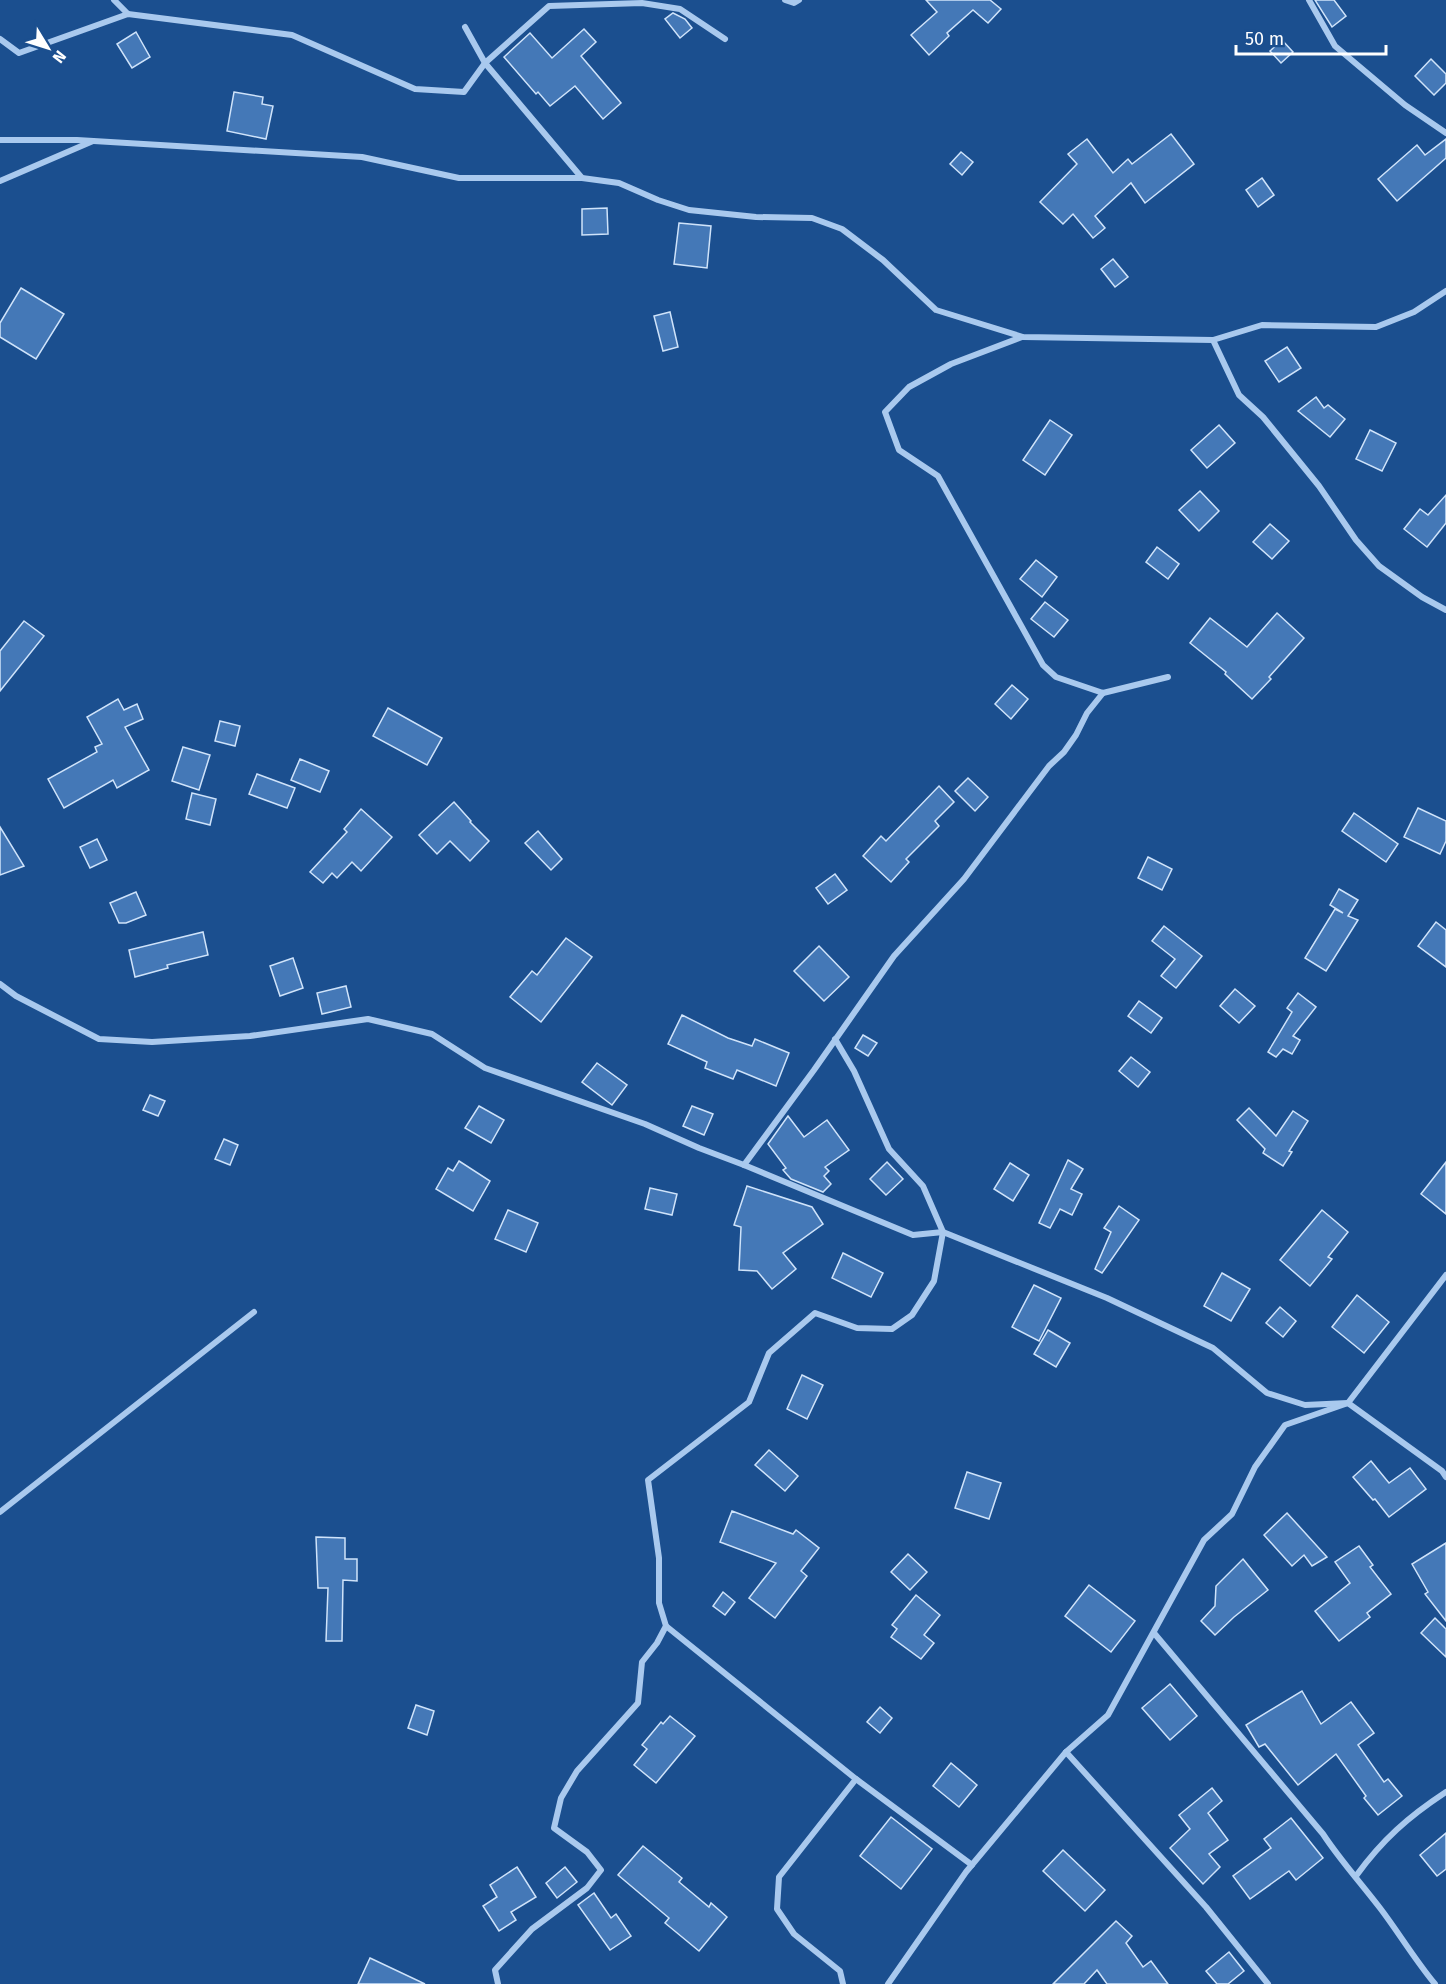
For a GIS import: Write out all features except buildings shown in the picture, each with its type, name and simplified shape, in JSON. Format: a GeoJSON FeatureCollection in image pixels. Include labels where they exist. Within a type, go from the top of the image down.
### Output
{"type":"FeatureCollection","features":[{"type":"Feature","properties":{"kind":"street"},"geometry":{"type":"LineString","coordinates":[[114,0],[128,14]]}},
{"type":"Feature","properties":{"kind":"street"},"geometry":{"type":"LineString","coordinates":[[785,0],[794,3],[799,0]]}},
{"type":"Feature","properties":{"kind":"street"},"geometry":{"type":"LineString","coordinates":[[1309,0],[1335,46],[1405,105],[1446,134]]}},
{"type":"Feature","properties":{"kind":"street"},"geometry":{"type":"LineString","coordinates":[[0,39],[20,53],[128,14],[292,35],[415,90],[464,92],[485,63],[552,3],[642,3],[680,9],[724,39]]}},
{"type":"Feature","properties":{"kind":"street"},"geometry":{"type":"LineString","coordinates":[[465,27],[485,63],[582,178]]}},
{"type":"Feature","properties":{"kind":"street"},"geometry":{"type":"LineString","coordinates":[[0,140],[94,141],[362,157],[459,178],[582,178],[619,183],[658,200],[689,210],[756,217],[812,218],[842,229],[883,260],[936,310],[1023,337],[1213,340],[1262,325],[1376,327],[1414,312],[1446,291]]}},
{"type":"Feature","properties":{"kind":"street"},"geometry":{"type":"LineString","coordinates":[[0,181],[94,141]]}},
{"type":"Feature","properties":{"kind":"street"},"geometry":{"type":"LineString","coordinates":[[1023,337],[951,364],[909,387],[885,412],[899,450],[938,476],[1043,665],[1056,677],[1103,693],[1127,689],[1167,677]]}},
{"type":"Feature","properties":{"kind":"street"},"geometry":{"type":"LineString","coordinates":[[1213,340],[1239,395],[1263,417],[1319,486],[1356,540],[1379,566],[1422,597],[1446,610]]}},
{"type":"Feature","properties":{"kind":"street"},"geometry":{"type":"LineString","coordinates":[[744,1165],[894,956],[964,879],[1049,766],[1065,752],[1087,713],[1103,693]]}},
{"type":"Feature","properties":{"kind":"street"},"geometry":{"type":"LineString","coordinates":[[0,984],[16,996],[99,1039],[152,1042],[250,1036],[368,1018],[432,1034],[485,1068],[645,1124],[699,1149],[744,1165],[913,1235],[943,1232],[1107,1298],[1213,1348],[1268,1393],[1305,1405],[1348,1403],[1442,1471],[1446,1477]]}},
{"type":"Feature","properties":{"kind":"street"},"geometry":{"type":"LineString","coordinates":[[835,1039],[854,1071],[889,1149],[923,1186],[943,1232],[934,1281],[912,1315],[892,1329],[857,1328],[815,1313],[769,1353],[749,1402],[648,1480],[658,1558],[659,1603],[666,1626],[856,1779],[972,1865]]}},
{"type":"Feature","properties":{"kind":"street"},"geometry":{"type":"LineString","coordinates":[[888,1984],[972,1865],[1066,1752],[1108,1714],[1204,1540],[1232,1514],[1255,1467],[1285,1425],[1348,1403],[1446,1275]]}},
{"type":"Feature","properties":{"kind":"street"},"geometry":{"type":"LineString","coordinates":[[0,1512],[254,1312]]}},
{"type":"Feature","properties":{"kind":"street"},"geometry":{"type":"LineString","coordinates":[[498,1984],[495,1970],[532,1929],[587,1888],[601,1870],[587,1852],[554,1828],[561,1798],[577,1771],[638,1703],[642,1662],[657,1643],[666,1626]]}},
{"type":"Feature","properties":{"kind":"street"},"geometry":{"type":"LineString","coordinates":[[1154,1633],[1356,1876],[1435,1984]]}},
{"type":"Feature","properties":{"kind":"street"},"geometry":{"type":"LineString","coordinates":[[1066,1752],[1206,1907],[1268,1984]]}},
{"type":"Feature","properties":{"kind":"street"},"geometry":{"type":"LineString","coordinates":[[843,1984],[840,1971],[794,1934],[777,1909],[779,1877],[856,1779]]}},
{"type":"Feature","properties":{"kind":"street"},"geometry":{"type":"LineString","coordinates":[[1356,1876],[1377,1848],[1410,1818],[1446,1792]]}}]}
